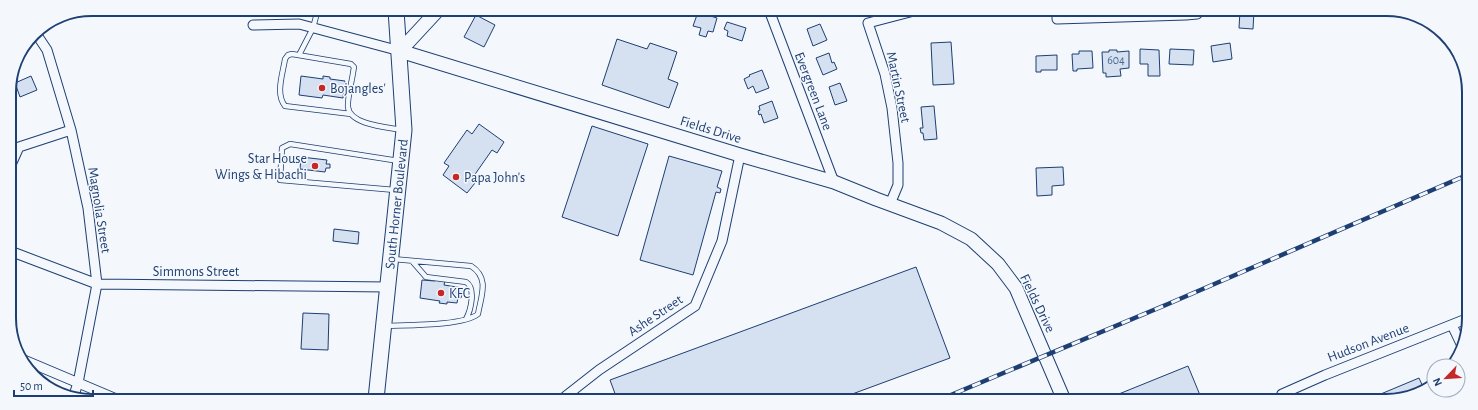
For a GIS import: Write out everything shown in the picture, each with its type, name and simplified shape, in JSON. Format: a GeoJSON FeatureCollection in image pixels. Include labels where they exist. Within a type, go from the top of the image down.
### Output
{"type":"FeatureCollection","features":[{"type":"Feature","properties":{"kind":"main road","name":"South Horner Boulevard"},"geometry":{"type":"LineString","coordinates":[[376,394],[404,130],[397,16]]}},
{"type":"Feature","properties":{"kind":"street"},"geometry":{"type":"LineString","coordinates":[[400,51],[432,16]]}},
{"type":"Feature","properties":{"kind":"street","name":"Evergreen Lane"},"geometry":{"type":"LineString","coordinates":[[771,16],[834,182]]}},
{"type":"Feature","properties":{"kind":"street","name":"Martin Street"},"geometry":{"type":"LineString","coordinates":[[890,204],[898,185],[898,163],[892,108],[885,74],[868,23],[895,16]]}},
{"type":"Feature","properties":{"kind":"street","name":"Fields Drive"},"geometry":{"type":"LineString","coordinates":[[253,25],[299,24],[400,51],[740,155],[834,182],[941,222],[971,239],[998,264],[1016,288],[1061,394]]}},
{"type":"Feature","properties":{"kind":"street","name":"Magnolia Street"},"geometry":{"type":"LineString","coordinates":[[39,38],[47,50],[71,130],[88,208],[98,284],[75,392]]}},
{"type":"Feature","properties":{"kind":"street"},"geometry":{"type":"LineString","coordinates":[[16,154],[19,147],[71,130]]}},
{"type":"Feature","properties":{"kind":"street","name":"Ashe Street"},"geometry":{"type":"LineString","coordinates":[[568,394],[599,370],[695,306],[722,241],[740,155]]}},
{"type":"Feature","properties":{"kind":"street","name":"Simmons Street"},"geometry":{"type":"LineString","coordinates":[[16,253],[98,284],[387,286]]}},
{"type":"Feature","properties":{"kind":"street","name":"Hudson Avenue"},"geometry":{"type":"LineString","coordinates":[[1288,394],[1325,374],[1462,321]]}},
{"type":"Feature","properties":{"kind":"street"},"geometry":{"type":"LineString","coordinates":[[1452,325],[1459,339]]}},
{"type":"Feature","properties":{"kind":"street"},"geometry":{"type":"LineString","coordinates":[[31,363],[104,394]]}},
{"type":"Feature","properties":{"kind":"lane"},"geometry":{"type":"LineString","coordinates":[[299,55],[313,28],[316,16]]}},
{"type":"Feature","properties":{"kind":"lane"},"geometry":{"type":"LineString","coordinates":[[351,114],[285,106],[282,102],[280,94],[285,59],[288,55],[292,54],[351,64],[354,67],[348,107],[355,119],[362,122],[404,130]]}},
{"type":"Feature","properties":{"kind":"lane"},"geometry":{"type":"LineString","coordinates":[[397,190],[280,180],[282,148],[290,144],[400,161]]}},
{"type":"Feature","properties":{"kind":"lane"},"geometry":{"type":"LineString","coordinates":[[383,326],[454,322],[473,317],[478,314],[483,281],[478,271],[471,266],[390,259]]}},
{"type":"Feature","properties":{"kind":"lane"},"geometry":{"type":"LineString","coordinates":[[412,261],[426,277],[466,282],[470,284],[472,289],[469,313],[466,319]]}},
{"type":"Feature","properties":{"kind":"building"},"geometry":{"type":"Polygon","coordinates":[[[475,16],[495,25],[484,47],[464,37],[475,16]]]}},
{"type":"Feature","properties":{"kind":"building"},"geometry":{"type":"Polygon","coordinates":[[[697,16],[711,16],[717,18],[713,32],[708,31],[706,37],[699,35],[701,28],[693,26],[697,16]]]}},
{"type":"Feature","properties":{"kind":"building"},"geometry":{"type":"Polygon","coordinates":[[[1240,16],[1254,16],[1253,29],[1239,28],[1240,16]]]}},
{"type":"Feature","properties":{"kind":"building"},"geometry":{"type":"Polygon","coordinates":[[[727,22],[746,28],[742,41],[727,36],[728,31],[724,29],[727,22]]]}},
{"type":"Feature","properties":{"kind":"building"},"geometry":{"type":"Polygon","coordinates":[[[820,24],[827,40],[813,46],[807,29],[820,24]]]}},
{"type":"Feature","properties":{"kind":"building"},"geometry":{"type":"Polygon","coordinates":[[[617,39],[647,49],[650,43],[677,52],[668,79],[678,83],[669,108],[602,85],[617,39]]]}},
{"type":"Feature","properties":{"kind":"building"},"geometry":{"type":"Polygon","coordinates":[[[951,42],[954,84],[933,85],[931,43],[951,42]]]}},
{"type":"Feature","properties":{"kind":"building"},"geometry":{"type":"Polygon","coordinates":[[[1230,43],[1232,59],[1213,62],[1211,46],[1230,43]]]}},
{"type":"Feature","properties":{"kind":"building"},"geometry":{"type":"Polygon","coordinates":[[[1140,49],[1159,50],[1160,76],[1148,76],[1148,64],[1140,64],[1140,49]]]}},
{"type":"Feature","properties":{"kind":"building"},"geometry":{"type":"Polygon","coordinates":[[[1170,49],[1194,50],[1193,65],[1169,64],[1170,49]]]}},
{"type":"Feature","properties":{"kind":"building"},"geometry":{"type":"Polygon","coordinates":[[[1109,50],[1117,50],[1117,52],[1129,51],[1129,68],[1120,69],[1121,76],[1106,77],[1106,73],[1103,73],[1102,52],[1109,52],[1109,50]]]}},
{"type":"Feature","properties":{"kind":"building"},"geometry":{"type":"Polygon","coordinates":[[[1079,51],[1092,51],[1093,68],[1077,69],[1077,71],[1073,71],[1072,54],[1079,54],[1079,51]]]}},
{"type":"Feature","properties":{"kind":"building"},"geometry":{"type":"Polygon","coordinates":[[[829,53],[832,63],[834,62],[837,69],[823,75],[816,58],[829,53]]]}},
{"type":"Feature","properties":{"kind":"building"},"geometry":{"type":"Polygon","coordinates":[[[1057,55],[1057,70],[1041,70],[1041,72],[1036,72],[1036,56],[1057,55]]]}},
{"type":"Feature","properties":{"kind":"building"},"geometry":{"type":"Polygon","coordinates":[[[762,70],[769,88],[756,93],[753,86],[748,89],[744,79],[750,76],[749,75],[762,70]]]}},
{"type":"Feature","properties":{"kind":"building"},"geometry":{"type":"Polygon","coordinates":[[[31,76],[37,90],[20,97],[16,86],[16,82],[31,76]]]}},
{"type":"Feature","properties":{"kind":"building","name":"Bojangles'"},"geometry":{"type":"Polygon","coordinates":[[[301,76],[323,79],[323,76],[330,77],[330,79],[345,81],[343,98],[323,95],[322,98],[299,95],[301,76]]]}},
{"type":"Feature","properties":{"kind":"building"},"geometry":{"type":"Polygon","coordinates":[[[840,83],[847,101],[835,105],[829,87],[840,83]]]}},
{"type":"Feature","properties":{"kind":"building"},"geometry":{"type":"Polygon","coordinates":[[[772,101],[778,118],[764,123],[761,114],[759,115],[759,106],[772,101]]]}},
{"type":"Feature","properties":{"kind":"building"},"geometry":{"type":"Polygon","coordinates":[[[934,106],[937,139],[924,140],[923,133],[921,133],[920,128],[923,128],[921,107],[934,106]]]}},
{"type":"Feature","properties":{"kind":"building"},"geometry":{"type":"Polygon","coordinates":[[[479,124],[504,142],[497,153],[492,150],[471,180],[475,183],[467,193],[443,175],[449,166],[444,163],[467,130],[472,134],[479,124]]]}},
{"type":"Feature","properties":{"kind":"building"},"geometry":{"type":"Polygon","coordinates":[[[592,126],[648,144],[618,236],[562,217],[592,126]]]}},
{"type":"Feature","properties":{"kind":"building"},"geometry":{"type":"Polygon","coordinates":[[[669,156],[722,171],[717,187],[721,189],[720,193],[716,192],[693,275],[640,260],[669,156]]]}},
{"type":"Feature","properties":{"kind":"building","name":"Star House Wings & Hibachi"},"geometry":{"type":"Polygon","coordinates":[[[301,157],[327,160],[326,164],[330,164],[330,168],[326,168],[325,172],[300,169],[301,157]]]}},
{"type":"Feature","properties":{"kind":"building"},"geometry":{"type":"Polygon","coordinates":[[[1063,167],[1064,185],[1052,186],[1052,195],[1037,196],[1036,168],[1063,167]]]}},
{"type":"Feature","properties":{"kind":"building"},"geometry":{"type":"Polygon","coordinates":[[[334,229],[359,232],[358,244],[333,241],[334,229]]]}},
{"type":"Feature","properties":{"kind":"building"},"geometry":{"type":"Polygon","coordinates":[[[916,267],[950,358],[852,394],[615,394],[610,380],[916,267]]]}},
{"type":"Feature","properties":{"kind":"building","name":"KFC"},"geometry":{"type":"Polygon","coordinates":[[[422,280],[445,281],[444,285],[463,288],[461,298],[458,298],[457,303],[447,302],[447,304],[439,303],[440,301],[420,298],[422,280]]]}},
{"type":"Feature","properties":{"kind":"building"},"geometry":{"type":"Polygon","coordinates":[[[303,313],[329,314],[328,350],[301,349],[303,313]]]}},
{"type":"Feature","properties":{"kind":"building"},"geometry":{"type":"Polygon","coordinates":[[[1188,366],[1200,394],[1119,394],[1188,366]]]}},
{"type":"Feature","properties":{"kind":"building"},"geometry":{"type":"Polygon","coordinates":[[[1419,378],[1422,385],[1401,393],[1381,394],[1419,378]]]}},
{"type":"Feature","properties":{"kind":"railway"},"geometry":{"type":"LineString","coordinates":[[953,394],[1168,304],[1462,177]]}},
{"type":"Feature","properties":{"kind":"place","name":"Bojangles'"},"geometry":{"type":"Point","coordinates":[322,88]}},
{"type":"Feature","properties":{"kind":"place","name":"Star House Wings & Hibachi"},"geometry":{"type":"Point","coordinates":[315,166]}},
{"type":"Feature","properties":{"kind":"place","name":"Papa John's"},"geometry":{"type":"Point","coordinates":[456,177]}},
{"type":"Feature","properties":{"kind":"place","name":"KFC"},"geometry":{"type":"Point","coordinates":[441,293]}}]}
